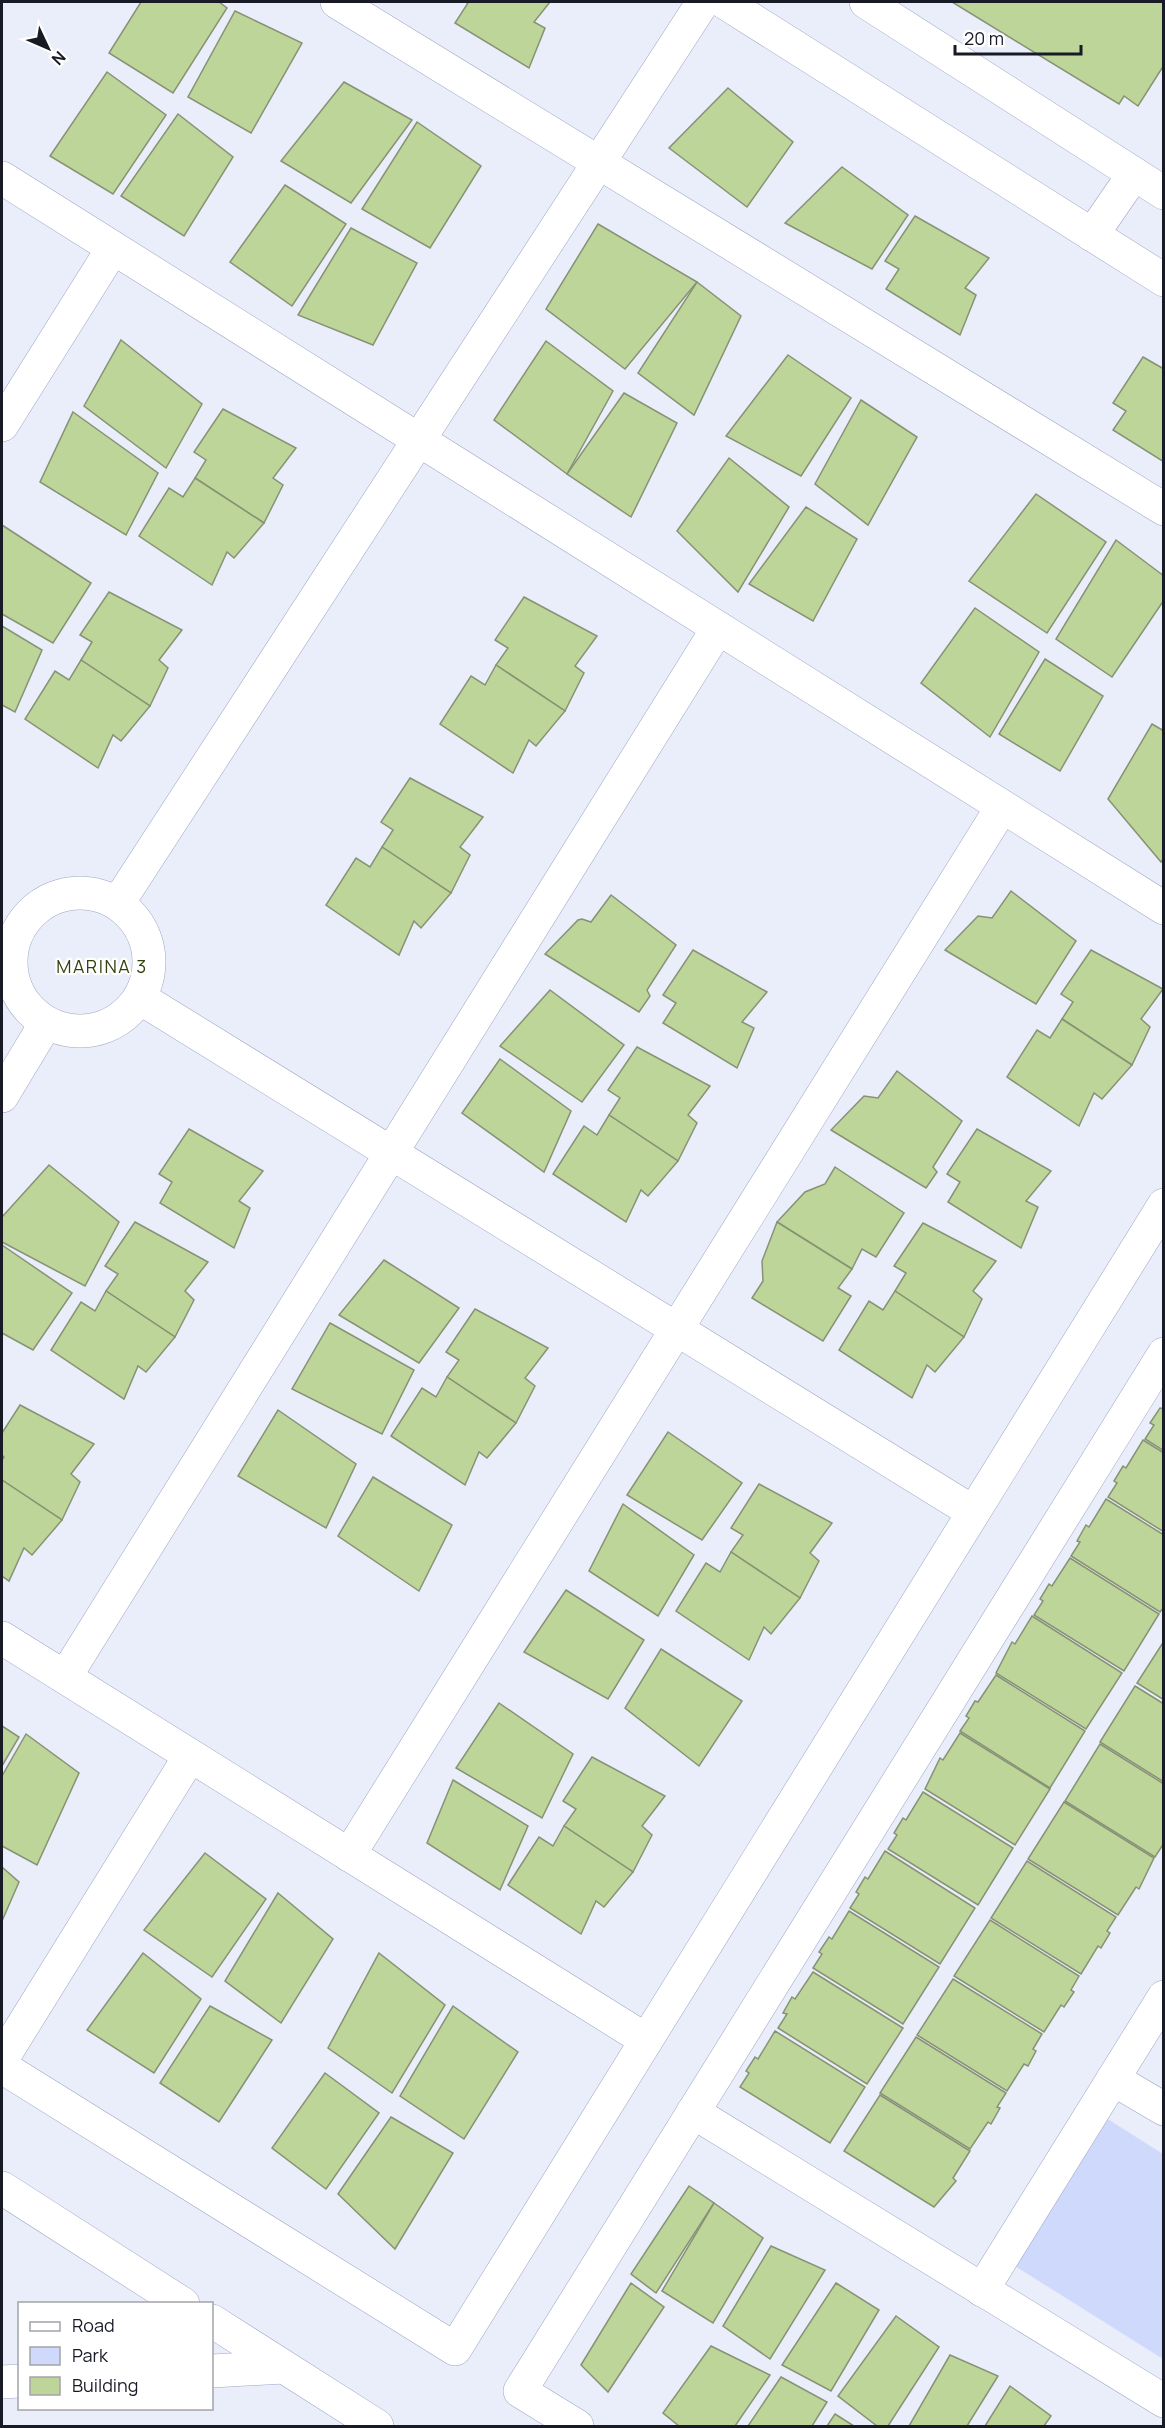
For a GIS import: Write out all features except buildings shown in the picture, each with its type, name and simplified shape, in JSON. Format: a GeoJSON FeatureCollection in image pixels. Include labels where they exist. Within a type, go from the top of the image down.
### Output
{"type":"FeatureCollection","features":[{"type":"Feature","properties":{"kind":"street"},"geometry":{"type":"LineString","coordinates":[[337,2],[1164,509]]}},
{"type":"Feature","properties":{"kind":"street"},"geometry":{"type":"LineString","coordinates":[[118,903],[703,2]]}},
{"type":"Feature","properties":{"kind":"street"},"geometry":{"type":"LineString","coordinates":[[724,2],[1164,280]]}},
{"type":"Feature","properties":{"kind":"street"},"geometry":{"type":"LineString","coordinates":[[866,2],[1164,193]]}},
{"type":"Feature","properties":{"kind":"street"},"geometry":{"type":"LineString","coordinates":[[1092,235],[1134,174]]}},
{"type":"Feature","properties":{"kind":"street"},"geometry":{"type":"LineString","coordinates":[[2,178],[1164,908]]}},
{"type":"Feature","properties":{"kind":"street"},"geometry":{"type":"LineString","coordinates":[[2,424],[112,248]]}},
{"type":"Feature","properties":{"kind":"street"},"geometry":{"type":"LineString","coordinates":[[65,1677],[718,628]]}},
{"type":"Feature","properties":{"kind":"street"},"geometry":{"type":"LineString","coordinates":[[349,1855],[1002,807]]}},
{"type":"Feature","properties":{"kind":"street"},"geometry":{"type":"LineString","coordinates":[[76,892],[98,894],[118,903],[135,918],[146,936],[150,957],[148,979],[140,998],[126,1015],[108,1026],[87,1031],[66,1030],[46,1023],[28,1009],[16,990],[10,969],[11,920],[54,897],[76,892]]}},
{"type":"Feature","properties":{"kind":"street"},"geometry":{"type":"LineString","coordinates":[[140,998],[973,1512]]}},
{"type":"Feature","properties":{"kind":"street"},"geometry":{"type":"LineString","coordinates":[[2,1096],[46,1023]]}},
{"type":"Feature","properties":{"kind":"street"},"geometry":{"type":"LineString","coordinates":[[2,2067],[454,2349],[1164,1205]]}},
{"type":"Feature","properties":{"kind":"street"},"geometry":{"type":"LineString","coordinates":[[577,2427],[520,2391],[1164,1354]]}},
{"type":"Feature","properties":{"kind":"street"},"geometry":{"type":"LineString","coordinates":[[2,1638],[646,2040]]}},
{"type":"Feature","properties":{"kind":"street"},"geometry":{"type":"LineString","coordinates":[[2,2059],[190,1756]]}},
{"type":"Feature","properties":{"kind":"street"},"geometry":{"type":"LineString","coordinates":[[982,2290],[1164,1997]]}},
{"type":"Feature","properties":{"kind":"street"},"geometry":{"type":"LineString","coordinates":[[1113,2079],[1164,2109]]}},
{"type":"Feature","properties":{"kind":"street"},"geometry":{"type":"LineString","coordinates":[[693,2112],[1164,2401]]}},
{"type":"Feature","properties":{"kind":"street"},"geometry":{"type":"LineString","coordinates":[[2,2188],[180,2302]]}},
{"type":"Feature","properties":{"kind":"street"},"geometry":{"type":"LineString","coordinates":[[213,2322],[377,2427]]}},
{"type":"Feature","properties":{"kind":"street"},"geometry":{"type":"LineString","coordinates":[[213,2371],[283,2367]]}},
{"type":"Feature","properties":{"kind":"street"},"geometry":{"type":"LineString","coordinates":[[2,2382],[18,2381]]}},
{"type":"Feature","properties":{"kind":"green space"},"geometry":{"type":"Polygon","coordinates":[[[1106,2118],[1163,2154],[1163,2359],[1015,2266],[1106,2118]]]}},
{"type":"Feature","properties":{"kind":"district","name":"MARINA 3"},"geometry":{"type":"Point","coordinates":[102,966]}}]}
